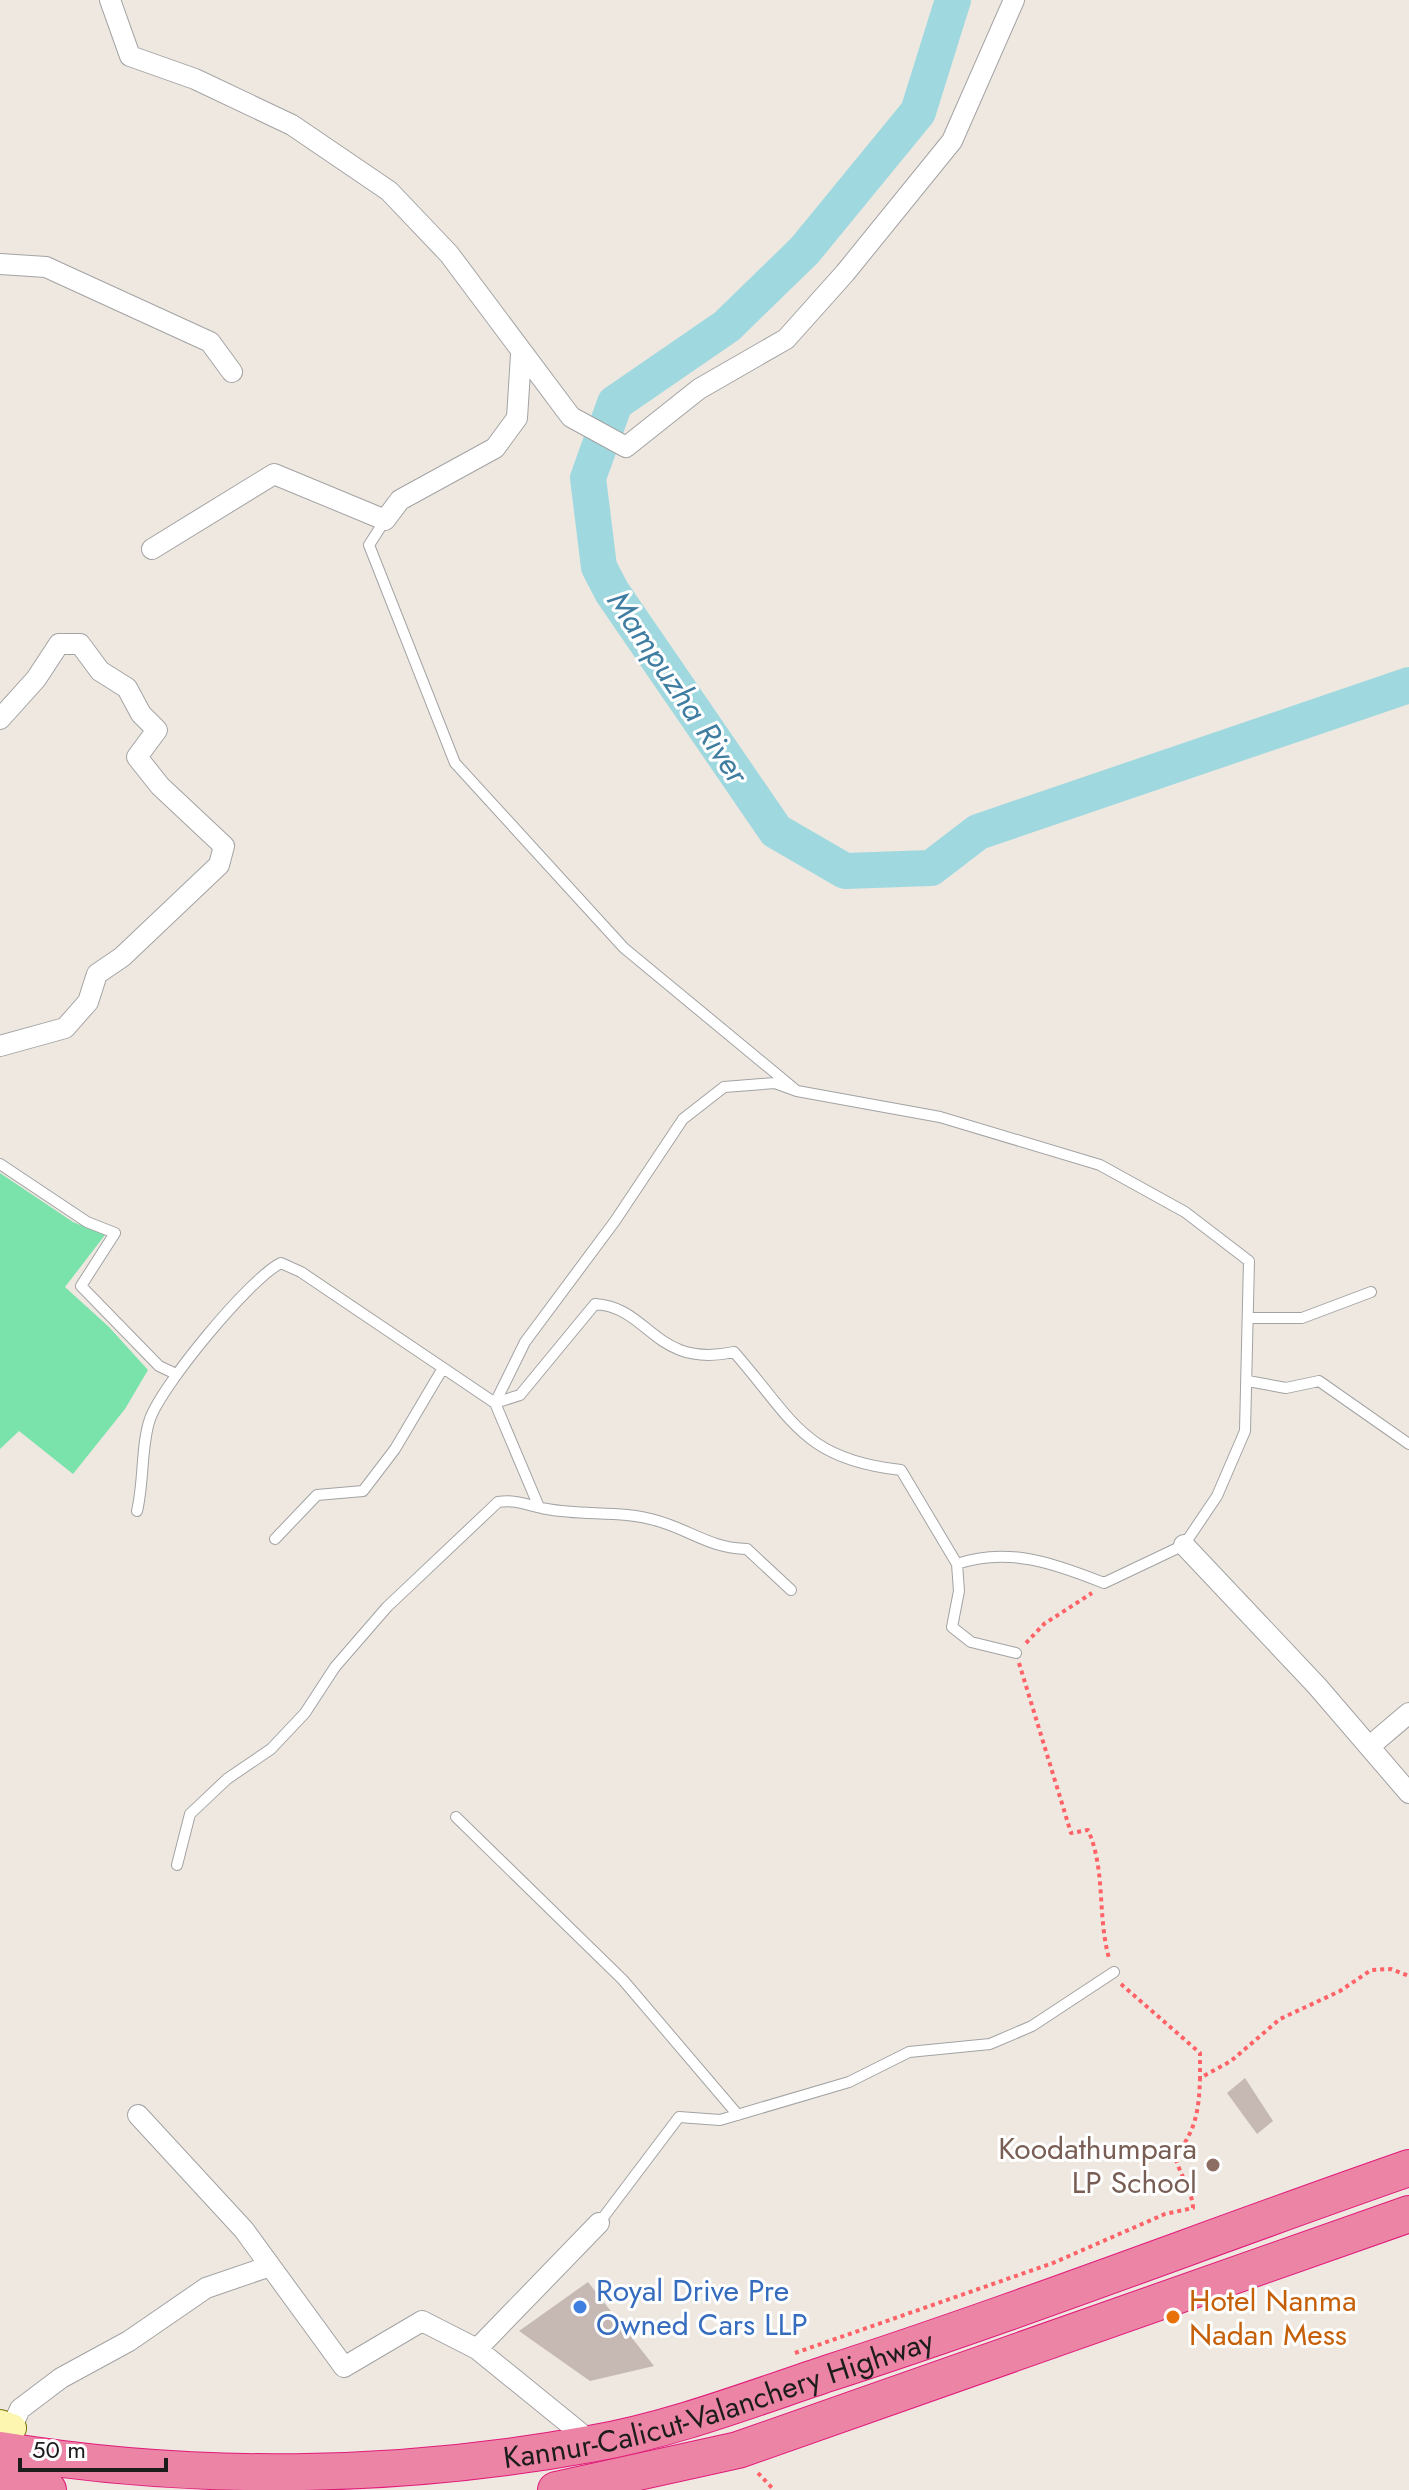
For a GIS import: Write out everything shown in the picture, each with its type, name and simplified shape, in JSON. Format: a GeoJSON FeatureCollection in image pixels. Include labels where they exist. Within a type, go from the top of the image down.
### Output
{"type":"FeatureCollection","features":[{"type":"Feature","properties":{"kind":"highway","name":"Kannur-Calicut-Valanchery Highway"},"geometry":{"type":"LineString","coordinates":[[3,2438],[182,2471],[324,2472],[450,2466],[594,2444],[718,2409],[903,2350],[1409,2168]]}},
{"type":"Feature","properties":{"kind":"highway","name":"Kannur-Calicut-Valanchery Highway"},"geometry":{"type":"LineString","coordinates":[[556,2490],[738,2450],[1409,2214]]}},
{"type":"Feature","properties":{"kind":"highway"},"geometry":{"type":"LineString","coordinates":[[0,2480],[48,2490]]}},
{"type":"Feature","properties":{"kind":"street"},"geometry":{"type":"LineString","coordinates":[[110,0],[130,56],[195,79],[292,125],[389,191],[449,254],[521,355],[571,417],[626,447],[699,389],[786,339],[845,273],[952,141],[1014,0]]}},
{"type":"Feature","properties":{"kind":"street"},"geometry":{"type":"LineString","coordinates":[[0,264],[46,267],[210,342],[232,372]]}},
{"type":"Feature","properties":{"kind":"street"},"geometry":{"type":"LineString","coordinates":[[152,549],[274,474],[385,520],[400,500],[495,448],[517,418],[521,355]]}},
{"type":"Feature","properties":{"kind":"street"},"geometry":{"type":"LineString","coordinates":[[0,719],[36,679],[59,644],[80,644],[100,671],[127,688],[141,714],[157,730],[137,757],[160,786],[224,846],[219,865],[122,957],[97,974],[88,1002],[65,1028],[0,1046]]}},
{"type":"Feature","properties":{"kind":"street"},"geometry":{"type":"LineString","coordinates":[[1184,1545],[1370,1746],[1409,1793]]}},
{"type":"Feature","properties":{"kind":"street"},"geometry":{"type":"LineString","coordinates":[[1370,1746],[1409,1713]]}},
{"type":"Feature","properties":{"kind":"street"},"geometry":{"type":"LineString","coordinates":[[138,2115],[244,2230],[344,2367],[422,2321],[477,2349],[594,2444]]}},
{"type":"Feature","properties":{"kind":"street"},"geometry":{"type":"LineString","coordinates":[[477,2349],[599,2223]]}},
{"type":"Feature","properties":{"kind":"street"},"geometry":{"type":"LineString","coordinates":[[3,2438],[20,2409],[61,2378],[129,2341],[206,2288],[270,2266]]}},
{"type":"Feature","properties":{"kind":"lane"},"geometry":{"type":"LineString","coordinates":[[385,520],[369,545],[455,763],[624,948],[797,1091]]}},
{"type":"Feature","properties":{"kind":"lane"},"geometry":{"type":"LineString","coordinates":[[495,1403],[525,1342],[615,1221],[683,1119],[724,1087],[775,1083],[797,1091],[940,1117],[1100,1165],[1185,1212],[1249,1261],[1245,1431],[1217,1496],[1184,1545],[1104,1583],[1048,1561],[984,1555],[957,1564]]}},
{"type":"Feature","properties":{"kind":"lane"},"geometry":{"type":"LineString","coordinates":[[0,1164],[87,1222],[115,1233],[81,1286],[159,1366],[176,1374]]}},
{"type":"Feature","properties":{"kind":"lane"},"geometry":{"type":"LineString","coordinates":[[137,1511],[149,1419],[176,1374],[267,1270],[281,1263],[301,1272],[495,1403],[539,1507]]}},
{"type":"Feature","properties":{"kind":"lane"},"geometry":{"type":"LineString","coordinates":[[1249,1318],[1302,1318],[1371,1292]]}},
{"type":"Feature","properties":{"kind":"lane"},"geometry":{"type":"LineString","coordinates":[[495,1403],[520,1395],[595,1304],[610,1305],[682,1353],[707,1358],[734,1352],[778,1409],[807,1438],[866,1466],[901,1470],[957,1564],[959,1591],[952,1627],[971,1642],[1016,1653]]}},
{"type":"Feature","properties":{"kind":"lane"},"geometry":{"type":"LineString","coordinates":[[275,1539],[317,1495],[363,1491],[395,1449],[443,1368]]}},
{"type":"Feature","properties":{"kind":"lane"},"geometry":{"type":"LineString","coordinates":[[1248,1381],[1286,1388],[1319,1381],[1409,1444]]}},
{"type":"Feature","properties":{"kind":"lane"},"geometry":{"type":"LineString","coordinates":[[177,1865],[190,1814],[227,1779],[271,1749],[305,1713],[335,1667],[387,1607],[498,1502],[514,1500],[539,1507],[635,1515],[663,1523],[719,1548],[747,1549],[791,1590]]}},
{"type":"Feature","properties":{"kind":"lane"},"geometry":{"type":"LineString","coordinates":[[456,1817],[623,1980],[738,2115]]}},
{"type":"Feature","properties":{"kind":"lane"},"geometry":{"type":"LineString","coordinates":[[599,2223],[679,2117],[720,2120],[849,2082],[909,2052],[990,2044],[1032,2026],[1114,1972]]}},
{"type":"Feature","properties":{"kind":"path"},"geometry":{"type":"LineString","coordinates":[[793,2354],[1053,2263],[1165,2214],[1193,2208],[1193,2197],[1183,2185],[1175,2156],[1193,2133],[1198,2116],[1200,2053],[1117,1980],[1103,1934],[1103,1901],[1097,1882],[1099,1855],[1088,1830],[1071,1833],[1016,1653],[1044,1624],[1104,1583]]}},
{"type":"Feature","properties":{"kind":"path"},"geometry":{"type":"LineString","coordinates":[[1200,2078],[1231,2061],[1280,2019],[1340,1991],[1371,1970],[1391,1969],[1409,1976]]}},
{"type":"Feature","properties":{"kind":"green space"},"geometry":{"type":"Polygon","coordinates":[[[0,1173],[73,1222],[105,1235],[65,1287],[109,1327],[148,1370],[125,1409],[73,1474],[19,1431],[0,1449],[0,1173]]]}},
{"type":"Feature","properties":{"kind":"building"},"geometry":{"type":"Polygon","coordinates":[[[1245,2078],[1273,2121],[1257,2134],[1227,2093],[1245,2078]]]}},
{"type":"Feature","properties":{"kind":"building","name":"Royal Drive Pre Owned Cars LLP"},"geometry":{"type":"Polygon","coordinates":[[[588,2282],[654,2366],[590,2381],[519,2331],[588,2282]]]}},
{"type":"Feature","properties":{"kind":"waterway","name":"Mampuzha River"},"geometry":{"type":"LineString","coordinates":[[953,0],[918,112],[805,250],[727,326],[615,403],[588,478],[599,567],[612,592],[776,831],[845,871],[931,868],[978,832],[1409,685]]}},
{"type":"Feature","properties":{"kind":"place","name":"Koodathumpara LP School"},"geometry":{"type":"Point","coordinates":[1213,2165]}},
{"type":"Feature","properties":{"kind":"place","name":"Royal Drive Pre Owned Cars LLP"},"geometry":{"type":"Point","coordinates":[580,2307]}},
{"type":"Feature","properties":{"kind":"place","name":"Hotel Nanma Nadan Mess"},"geometry":{"type":"Point","coordinates":[1173,2317]}}]}
